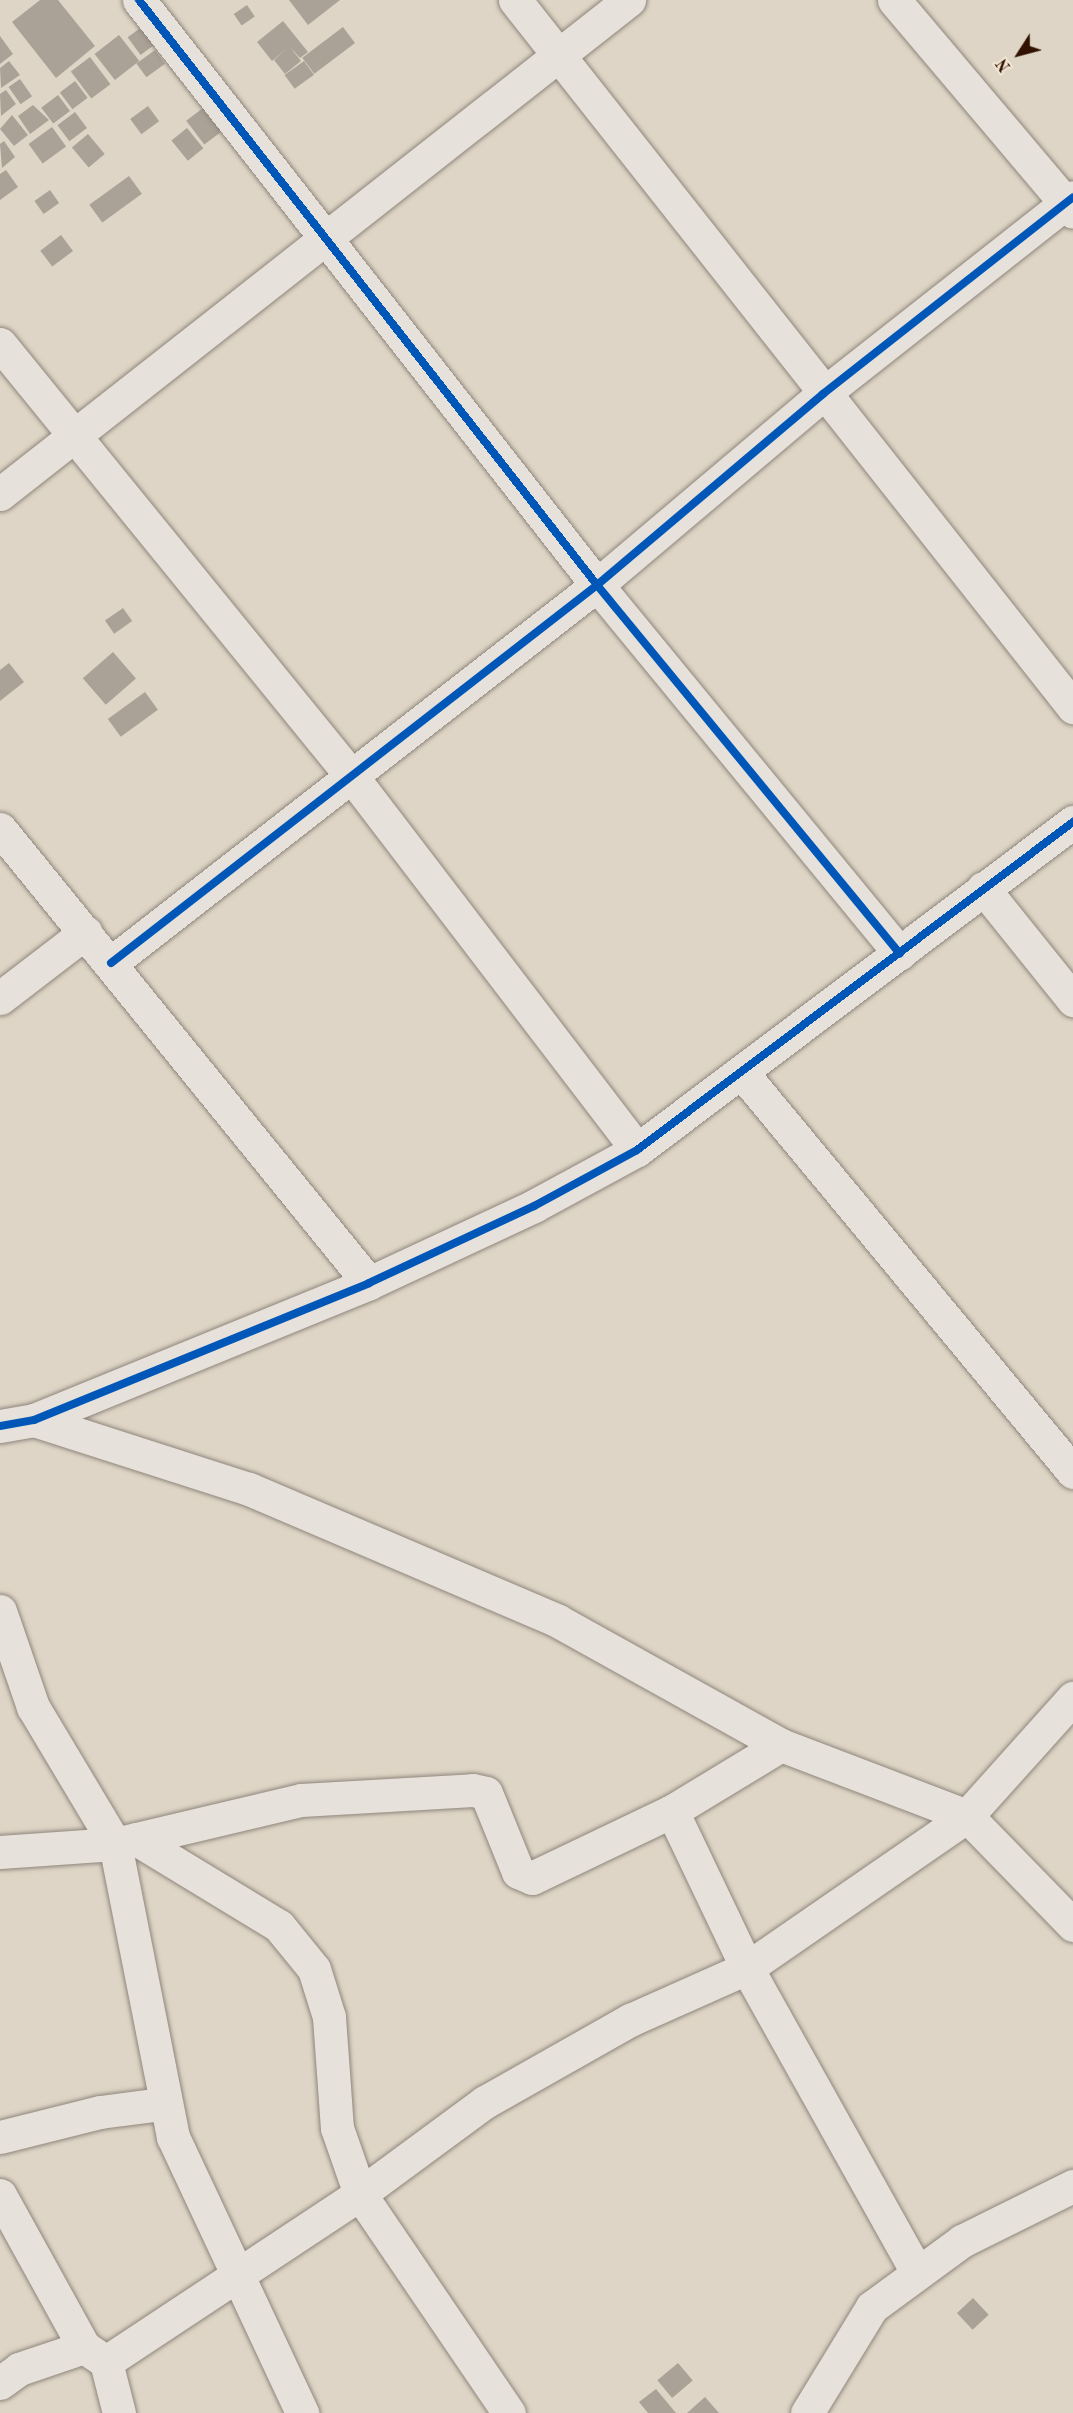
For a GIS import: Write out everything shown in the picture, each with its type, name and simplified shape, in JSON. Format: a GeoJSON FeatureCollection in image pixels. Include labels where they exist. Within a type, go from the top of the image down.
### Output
{"type":"FeatureCollection","features":[{"type":"Feature","properties":{"kind":"street"},"geometry":{"type":"LineString","coordinates":[[139,0],[597,585],[900,954]]}},
{"type":"Feature","properties":{"kind":"street"},"geometry":{"type":"LineString","coordinates":[[515,0],[562,55],[823,394],[1073,707]]}},
{"type":"Feature","properties":{"kind":"street"},"geometry":{"type":"LineString","coordinates":[[0,494],[562,55],[629,0]]}},
{"type":"Feature","properties":{"kind":"street"},"geometry":{"type":"LineString","coordinates":[[111,963],[353,778],[597,585],[823,394],[1070,204],[894,0]]}},
{"type":"Feature","properties":{"kind":"street"},"geometry":{"type":"LineString","coordinates":[[0,344],[353,778],[637,1150]]}},
{"type":"Feature","properties":{"kind":"street"},"geometry":{"type":"LineString","coordinates":[[0,1426],[34,1420],[369,1283],[534,1206],[637,1150],[743,1074],[983,888],[1073,822]]}},
{"type":"Feature","properties":{"kind":"street"},"geometry":{"type":"LineString","coordinates":[[0,829],[369,1283]]}},
{"type":"Feature","properties":{"kind":"street"},"geometry":{"type":"LineString","coordinates":[[983,888],[1073,1000]]}},
{"type":"Feature","properties":{"kind":"street"},"geometry":{"type":"LineString","coordinates":[[0,998],[86,932]]}},
{"type":"Feature","properties":{"kind":"street"},"geometry":{"type":"LineString","coordinates":[[743,1074],[1073,1472]]}},
{"type":"Feature","properties":{"kind":"street"},"geometry":{"type":"LineString","coordinates":[[34,1420],[249,1489],[558,1621],[781,1745],[967,1816],[1073,1926]]}},
{"type":"Feature","properties":{"kind":"street"},"geometry":{"type":"LineString","coordinates":[[0,1611],[33,1707],[125,1841],[162,2104],[236,2275],[302,2413]]}},
{"type":"Feature","properties":{"kind":"street"},"geometry":{"type":"LineString","coordinates":[[0,2383],[19,2369],[95,2354],[236,2275],[360,2194],[485,2102],[630,2020],[747,1968],[967,1816],[1073,1698]]}},
{"type":"Feature","properties":{"kind":"street"},"geometry":{"type":"LineString","coordinates":[[0,1852],[125,1841],[301,1800],[473,1790],[486,1793],[518,1872],[532,1878],[672,1811],[781,1745]]}},
{"type":"Feature","properties":{"kind":"street"},"geometry":{"type":"LineString","coordinates":[[672,1811],[747,1968],[916,2271]]}},
{"type":"Feature","properties":{"kind":"street"},"geometry":{"type":"LineString","coordinates":[[125,1841],[279,1926],[314,1969],[329,2017],[337,2128],[360,2194],[509,2413]]}},
{"type":"Feature","properties":{"kind":"street"},"geometry":{"type":"LineString","coordinates":[[0,2137],[100,2112],[162,2104]]}},
{"type":"Feature","properties":{"kind":"street"},"geometry":{"type":"LineString","coordinates":[[807,2413],[858,2324],[916,2271],[962,2241],[1073,2186]]}},
{"type":"Feature","properties":{"kind":"street"},"geometry":{"type":"LineString","coordinates":[[0,2195],[95,2354],[119,2413]]}},
{"type":"Feature","properties":{"kind":"building"},"geometry":{"type":"Polygon","coordinates":[[[40,0],[58,0],[95,46],[56,78],[12,22],[40,0]]]}},
{"type":"Feature","properties":{"kind":"building"},"geometry":{"type":"Polygon","coordinates":[[[289,0],[340,0],[308,25],[289,0]]]}},
{"type":"Feature","properties":{"kind":"building"},"geometry":{"type":"Polygon","coordinates":[[[247,5],[255,17],[242,26],[234,14],[247,5]]]}},
{"type":"Feature","properties":{"kind":"building"},"geometry":{"type":"Polygon","coordinates":[[[283,21],[308,52],[300,58],[290,47],[301,61],[285,74],[274,60],[286,49],[272,61],[257,42],[283,21]]]}},
{"type":"Feature","properties":{"kind":"building"},"geometry":{"type":"Polygon","coordinates":[[[143,26],[156,44],[141,55],[128,37],[143,26]]]}},
{"type":"Feature","properties":{"kind":"building"},"geometry":{"type":"Polygon","coordinates":[[[343,27],[355,43],[314,74],[302,58],[343,27]]]}},
{"type":"Feature","properties":{"kind":"building"},"geometry":{"type":"Polygon","coordinates":[[[119,35],[139,61],[115,80],[95,54],[119,35]]]}},
{"type":"Feature","properties":{"kind":"building"},"geometry":{"type":"Polygon","coordinates":[[[0,36],[13,54],[0,64],[0,36]]]}},
{"type":"Feature","properties":{"kind":"building"},"geometry":{"type":"Polygon","coordinates":[[[155,50],[165,64],[146,77],[136,64],[155,50]]]}},
{"type":"Feature","properties":{"kind":"building"},"geometry":{"type":"Polygon","coordinates":[[[90,57],[110,84],[91,99],[71,71],[90,57]]]}},
{"type":"Feature","properties":{"kind":"building"},"geometry":{"type":"Polygon","coordinates":[[[9,61],[20,75],[1,88],[0,68],[9,61]]]}},
{"type":"Feature","properties":{"kind":"building"},"geometry":{"type":"Polygon","coordinates":[[[304,61],[314,75],[295,89],[285,75],[304,61]]]}},
{"type":"Feature","properties":{"kind":"building"},"geometry":{"type":"Polygon","coordinates":[[[20,79],[32,96],[21,104],[9,87],[20,79]]]}},
{"type":"Feature","properties":{"kind":"building"},"geometry":{"type":"Polygon","coordinates":[[[75,81],[88,98],[72,109],[60,92],[75,81]]]}},
{"type":"Feature","properties":{"kind":"building"},"geometry":{"type":"Polygon","coordinates":[[[6,90],[16,104],[1,116],[0,94],[6,90]]]}},
{"type":"Feature","properties":{"kind":"building"},"geometry":{"type":"Polygon","coordinates":[[[58,95],[70,111],[53,124],[41,108],[58,95]]]}},
{"type":"Feature","properties":{"kind":"building"},"geometry":{"type":"Polygon","coordinates":[[[33,105],[49,120],[30,134],[18,116],[33,105]]]}},
{"type":"Feature","properties":{"kind":"building"},"geometry":{"type":"Polygon","coordinates":[[[207,105],[225,129],[204,145],[186,121],[207,105]]]}},
{"type":"Feature","properties":{"kind":"building"},"geometry":{"type":"Polygon","coordinates":[[[148,106],[159,121],[141,134],[130,119],[148,106]]]}},
{"type":"Feature","properties":{"kind":"building"},"geometry":{"type":"Polygon","coordinates":[[[75,112],[87,128],[69,141],[57,125],[75,112]]]}},
{"type":"Feature","properties":{"kind":"building"},"geometry":{"type":"Polygon","coordinates":[[[12,115],[28,135],[14,146],[0,129],[12,115]]]}},
{"type":"Feature","properties":{"kind":"building"},"geometry":{"type":"Polygon","coordinates":[[[52,127],[66,146],[43,163],[29,144],[52,127]]]}},
{"type":"Feature","properties":{"kind":"building"},"geometry":{"type":"Polygon","coordinates":[[[187,128],[203,148],[188,161],[171,141],[187,128]]]}},
{"type":"Feature","properties":{"kind":"building"},"geometry":{"type":"Polygon","coordinates":[[[88,134],[105,154],[89,167],[72,147],[88,134]]]}},
{"type":"Feature","properties":{"kind":"building"},"geometry":{"type":"Polygon","coordinates":[[[4,141],[15,157],[2,168],[0,144],[4,141]]]}},
{"type":"Feature","properties":{"kind":"building"},"geometry":{"type":"Polygon","coordinates":[[[6,170],[18,187],[0,200],[0,174],[6,170]]]}},
{"type":"Feature","properties":{"kind":"building"},"geometry":{"type":"Polygon","coordinates":[[[129,176],[142,194],[102,223],[89,205],[129,176]]]}},
{"type":"Feature","properties":{"kind":"building"},"geometry":{"type":"Polygon","coordinates":[[[50,190],[59,203],[44,214],[34,201],[50,190]]]}},
{"type":"Feature","properties":{"kind":"building"},"geometry":{"type":"Polygon","coordinates":[[[61,235],[73,251],[52,267],[40,251],[61,235]]]}},
{"type":"Feature","properties":{"kind":"building"},"geometry":{"type":"Polygon","coordinates":[[[123,608],[132,621],[114,634],[105,621],[123,608]]]}},
{"type":"Feature","properties":{"kind":"building"},"geometry":{"type":"Polygon","coordinates":[[[113,652],[136,678],[106,705],[83,678],[113,652]]]}},
{"type":"Feature","properties":{"kind":"building"},"geometry":{"type":"Polygon","coordinates":[[[9,663],[24,682],[0,701],[0,670],[9,663]]]}},
{"type":"Feature","properties":{"kind":"building"},"geometry":{"type":"Polygon","coordinates":[[[145,692],[158,710],[121,737],[108,719],[145,692]]]}},
{"type":"Feature","properties":{"kind":"building"},"geometry":{"type":"Polygon","coordinates":[[[973,2298],[989,2315],[973,2330],[957,2313],[973,2298]]]}},
{"type":"Feature","properties":{"kind":"building"},"geometry":{"type":"Polygon","coordinates":[[[678,2363],[693,2381],[672,2398],[657,2380],[678,2363]]]}},
{"type":"Feature","properties":{"kind":"building"},"geometry":{"type":"Polygon","coordinates":[[[656,2389],[676,2413],[648,2413],[639,2402],[656,2389]]]}},
{"type":"Feature","properties":{"kind":"building"},"geometry":{"type":"Polygon","coordinates":[[[705,2397],[719,2413],[687,2413],[705,2397]]]}},
{"type":"Feature","properties":{"kind":"cycle path"},"geometry":{"type":"LineString","coordinates":[[139,0],[597,585],[900,954]]}},
{"type":"Feature","properties":{"kind":"cycle path"},"geometry":{"type":"LineString","coordinates":[[111,963],[597,585],[823,394],[1073,197]]}},
{"type":"Feature","properties":{"kind":"cycle path"},"geometry":{"type":"LineString","coordinates":[[0,1426],[34,1420],[369,1283],[534,1206],[637,1150],[1073,822]]}}]}
